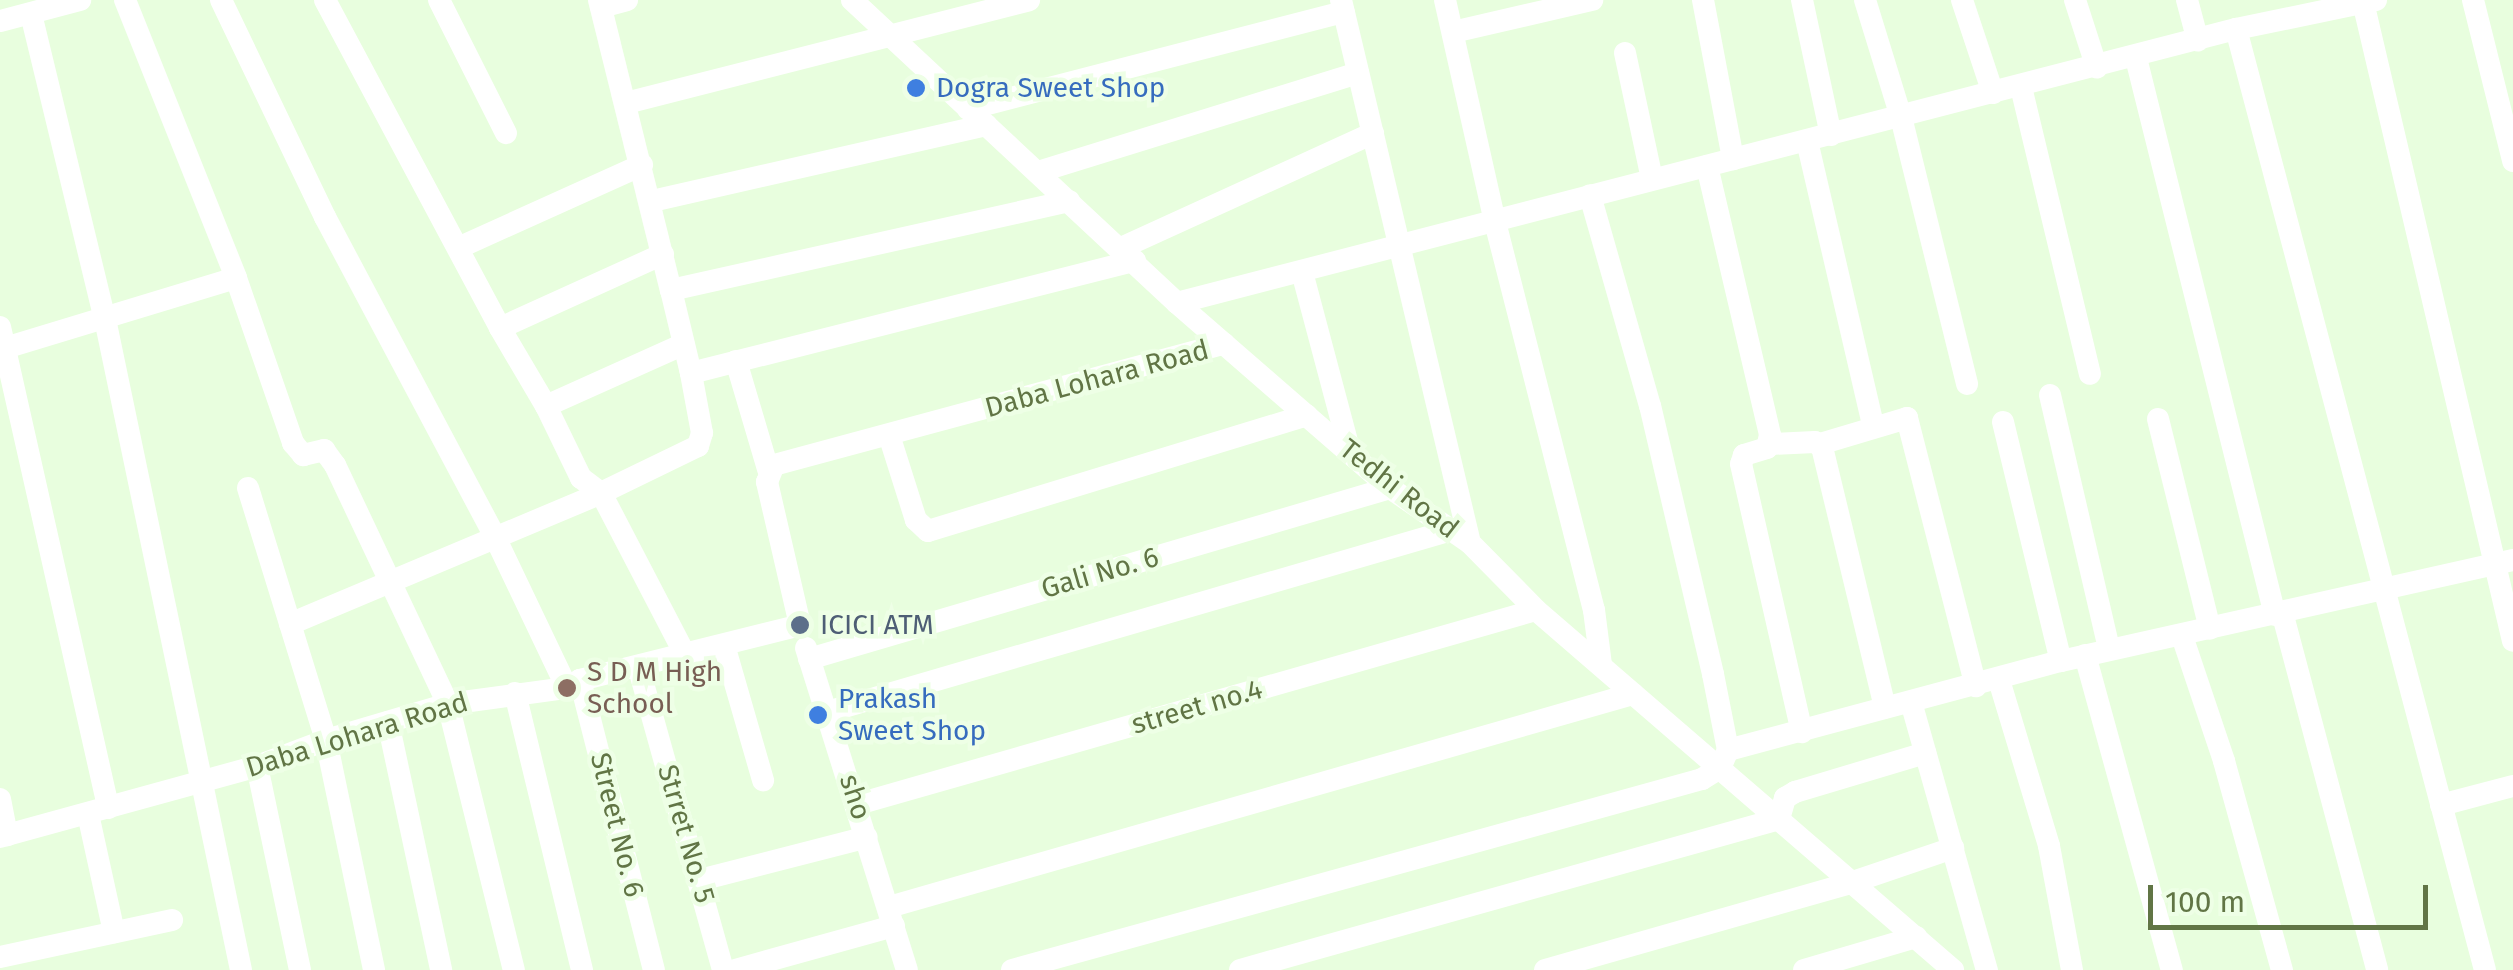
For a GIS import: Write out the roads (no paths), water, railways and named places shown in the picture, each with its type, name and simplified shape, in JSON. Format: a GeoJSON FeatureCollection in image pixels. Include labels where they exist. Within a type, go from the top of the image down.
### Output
{"type":"FeatureCollection","features":[{"type":"Feature","properties":{"kind":"street"},"geometry":{"type":"LineString","coordinates":[[2,14],[30,14],[80,0]]}},
{"type":"Feature","properties":{"kind":"street"},"geometry":{"type":"LineString","coordinates":[[125,0],[236,278],[293,442],[303,455],[328,453],[448,704],[514,970]]}},
{"type":"Feature","properties":{"kind":"street","name":"Street No. 6"},"geometry":{"type":"LineString","coordinates":[[221,0],[324,218],[573,684],[654,970]]}},
{"type":"Feature","properties":{"kind":"street"},"geometry":{"type":"LineString","coordinates":[[326,0],[500,328],[546,406],[581,478],[601,493],[686,656]]}},
{"type":"Feature","properties":{"kind":"street"},"geometry":{"type":"LineString","coordinates":[[438,0],[506,132]]}},
{"type":"Feature","properties":{"kind":"street"},"geometry":{"type":"LineString","coordinates":[[290,624],[601,493],[698,446],[702,433],[690,368],[652,201],[600,4],[627,0]]}},
{"type":"Feature","properties":{"kind":"street","name":"Tedhi Road"},"geometry":{"type":"LineString","coordinates":[[852,0],[1177,303],[1390,488],[1470,544],[1536,610],[1633,694],[1724,759],[1780,819],[1953,970]]}},
{"type":"Feature","properties":{"kind":"street"},"geometry":{"type":"LineString","coordinates":[[626,103],[891,39],[1029,0]]}},
{"type":"Feature","properties":{"kind":"street"},"geometry":{"type":"LineString","coordinates":[[1444,0],[1494,218],[1594,610],[1601,666]]}},
{"type":"Feature","properties":{"kind":"street"},"geometry":{"type":"LineString","coordinates":[[1453,32],[1592,0]]}},
{"type":"Feature","properties":{"kind":"street"},"geometry":{"type":"LineString","coordinates":[[1703,0],[1733,159]]}},
{"type":"Feature","properties":{"kind":"street"},"geometry":{"type":"LineString","coordinates":[[1802,0],[1831,135]]}},
{"type":"Feature","properties":{"kind":"street"},"geometry":{"type":"LineString","coordinates":[[1865,0],[1901,117],[1967,384]]}},
{"type":"Feature","properties":{"kind":"street"},"geometry":{"type":"LineString","coordinates":[[1962,0],[1993,93]]}},
{"type":"Feature","properties":{"kind":"street"},"geometry":{"type":"LineString","coordinates":[[2075,0],[2097,68]]}},
{"type":"Feature","properties":{"kind":"street"},"geometry":{"type":"LineString","coordinates":[[2187,0],[2198,41]]}},
{"type":"Feature","properties":{"kind":"street"},"geometry":{"type":"LineString","coordinates":[[2473,0],[2513,161]]}},
{"type":"Feature","properties":{"kind":"street"},"geometry":{"type":"LineString","coordinates":[[1177,303],[1494,218],[2136,58],[2312,5],[2370,1],[2504,562],[2513,641]]}},
{"type":"Feature","properties":{"kind":"street"},"geometry":{"type":"LineString","coordinates":[[652,201],[977,117],[1342,6],[1470,544]]}},
{"type":"Feature","properties":{"kind":"street"},"geometry":{"type":"LineString","coordinates":[[30,14],[105,319],[241,970]]}},
{"type":"Feature","properties":{"kind":"street"},"geometry":{"type":"LineString","coordinates":[[2236,29],[2485,970]]}},
{"type":"Feature","properties":{"kind":"street"},"geometry":{"type":"LineString","coordinates":[[1625,53],[1652,180]]}},
{"type":"Feature","properties":{"kind":"street"},"geometry":{"type":"LineString","coordinates":[[2136,58],[2278,613],[2377,970]]}},
{"type":"Feature","properties":{"kind":"street"},"geometry":{"type":"LineString","coordinates":[[1038,172],[1358,73]]}},
{"type":"Feature","properties":{"kind":"street"},"geometry":{"type":"LineString","coordinates":[[2021,87],[2090,374]]}},
{"type":"Feature","properties":{"kind":"street"},"geometry":{"type":"LineString","coordinates":[[690,368],[691,373],[1128,255],[1373,134]]}},
{"type":"Feature","properties":{"kind":"street"},"geometry":{"type":"LineString","coordinates":[[1807,141],[1874,425]]}},
{"type":"Feature","properties":{"kind":"street"},"geometry":{"type":"LineString","coordinates":[[458,248],[642,165]]}},
{"type":"Feature","properties":{"kind":"street"},"geometry":{"type":"LineString","coordinates":[[1706,166],[1770,444]]}},
{"type":"Feature","properties":{"kind":"street"},"geometry":{"type":"LineString","coordinates":[[1590,195],[1678,520],[1724,759]]}},
{"type":"Feature","properties":{"kind":"street"},"geometry":{"type":"LineString","coordinates":[[671,290],[1069,201]]}},
{"type":"Feature","properties":{"kind":"street"},"geometry":{"type":"LineString","coordinates":[[500,328],[663,254]]}},
{"type":"Feature","properties":{"kind":"street"},"geometry":{"type":"LineString","coordinates":[[1302,272],[1350,452]]}},
{"type":"Feature","properties":{"kind":"street"},"geometry":{"type":"LineString","coordinates":[[114,932],[98,811],[2,337],[105,319],[236,278]]}},
{"type":"Feature","properties":{"kind":"street"},"geometry":{"type":"LineString","coordinates":[[546,406],[684,344]]}},
{"type":"Feature","properties":{"kind":"street","name":"Daba Lohara Road"},"geometry":{"type":"LineString","coordinates":[[768,469],[1224,344]]}},
{"type":"Feature","properties":{"kind":"street"},"geometry":{"type":"LineString","coordinates":[[736,361],[768,469],[766,482],[800,625]]}},
{"type":"Feature","properties":{"kind":"street"},"geometry":{"type":"LineString","coordinates":[[2050,395],[2109,649]]}},
{"type":"Feature","properties":{"kind":"street"},"geometry":{"type":"LineString","coordinates":[[890,435],[916,520],[928,531],[1308,415]]}},
{"type":"Feature","properties":{"kind":"street"},"geometry":{"type":"LineString","coordinates":[[1802,732],[1741,464],[1744,455],[1770,444],[1820,444],[1907,418],[1988,683],[2049,846],[2072,970]]}},
{"type":"Feature","properties":{"kind":"street"},"geometry":{"type":"LineString","coordinates":[[2158,419],[2210,629]]}},
{"type":"Feature","properties":{"kind":"street"},"geometry":{"type":"LineString","coordinates":[[2004,422],[2061,661]]}},
{"type":"Feature","properties":{"kind":"street"},"geometry":{"type":"LineString","coordinates":[[1820,444],[1885,708]]}},
{"type":"Feature","properties":{"kind":"street"},"geometry":{"type":"LineString","coordinates":[[248,488],[326,740],[374,970]]}},
{"type":"Feature","properties":{"kind":"street","name":"Gali No. 6"},"geometry":{"type":"LineString","coordinates":[[809,658],[1390,488]]}},
{"type":"Feature","properties":{"kind":"street"},"geometry":{"type":"LineString","coordinates":[[826,712],[1448,531]]}},
{"type":"Feature","properties":{"kind":"street"},"geometry":{"type":"LineString","coordinates":[[1012,970],[1682,784],[1724,759],[1885,708],[2109,649],[2182,636],[2504,562]]}},
{"type":"Feature","properties":{"kind":"street","name":"street no.4"},"geometry":{"type":"LineString","coordinates":[[858,804],[1536,610]]}},
{"type":"Feature","properties":{"kind":"street","name":"Daba Lohara Road"},"geometry":{"type":"LineString","coordinates":[[4,836],[257,766],[326,740],[448,704],[573,684],[800,625]]}},
{"type":"Feature","properties":{"kind":"street","name":"sho"},"geometry":{"type":"LineString","coordinates":[[800,625],[907,970]]}},
{"type":"Feature","properties":{"kind":"street"},"geometry":{"type":"LineString","coordinates":[[2182,636],[2220,746],[2282,970]]}},
{"type":"Feature","properties":{"kind":"street"},"geometry":{"type":"LineString","coordinates":[[724,645],[764,780]]}},
{"type":"Feature","properties":{"kind":"street"},"geometry":{"type":"LineString","coordinates":[[2085,655],[2172,970]]}},
{"type":"Feature","properties":{"kind":"street","name":"Strret No. 5"},"geometry":{"type":"LineString","coordinates":[[639,669],[723,970]]}},
{"type":"Feature","properties":{"kind":"street"},"geometry":{"type":"LineString","coordinates":[[515,692],[582,970]]}},
{"type":"Feature","properties":{"kind":"street"},"geometry":{"type":"LineString","coordinates":[[735,970],[892,917],[1633,694]]}},
{"type":"Feature","properties":{"kind":"street"},"geometry":{"type":"LineString","coordinates":[[1911,702],[1987,970]]}},
{"type":"Feature","properties":{"kind":"street"},"geometry":{"type":"LineString","coordinates":[[388,722],[441,970]]}},
{"type":"Feature","properties":{"kind":"street"},"geometry":{"type":"LineString","coordinates":[[1240,970],[1780,819],[1785,798],[1795,792],[1925,752]]}},
{"type":"Feature","properties":{"kind":"street"},"geometry":{"type":"LineString","coordinates":[[257,766],[300,970]]}},
{"type":"Feature","properties":{"kind":"street"},"geometry":{"type":"LineString","coordinates":[[2441,805],[2513,786]]}},
{"type":"Feature","properties":{"kind":"street"},"geometry":{"type":"LineString","coordinates":[[0,799],[4,836]]}},
{"type":"Feature","properties":{"kind":"street"},"geometry":{"type":"LineString","coordinates":[[700,880],[868,837]]}},
{"type":"Feature","properties":{"kind":"street"},"geometry":{"type":"LineString","coordinates":[[1544,970],[1853,882],[1953,848]]}},
{"type":"Feature","properties":{"kind":"street"},"geometry":{"type":"LineString","coordinates":[[0,958],[172,920]]}},
{"type":"Feature","properties":{"kind":"street"},"geometry":{"type":"LineString","coordinates":[[1804,970],[1916,937]]}},
{"type":"Feature","properties":{"kind":"place","name":"Dogra Sweet Shop"},"geometry":{"type":"Point","coordinates":[916,88]}},
{"type":"Feature","properties":{"kind":"place","name":"ICICI ATM"},"geometry":{"type":"Point","coordinates":[800,625]}},
{"type":"Feature","properties":{"kind":"place","name":"S D M High School"},"geometry":{"type":"Point","coordinates":[567,688]}},
{"type":"Feature","properties":{"kind":"place","name":"Prakash Sweet Shop"},"geometry":{"type":"Point","coordinates":[818,715]}}]}
